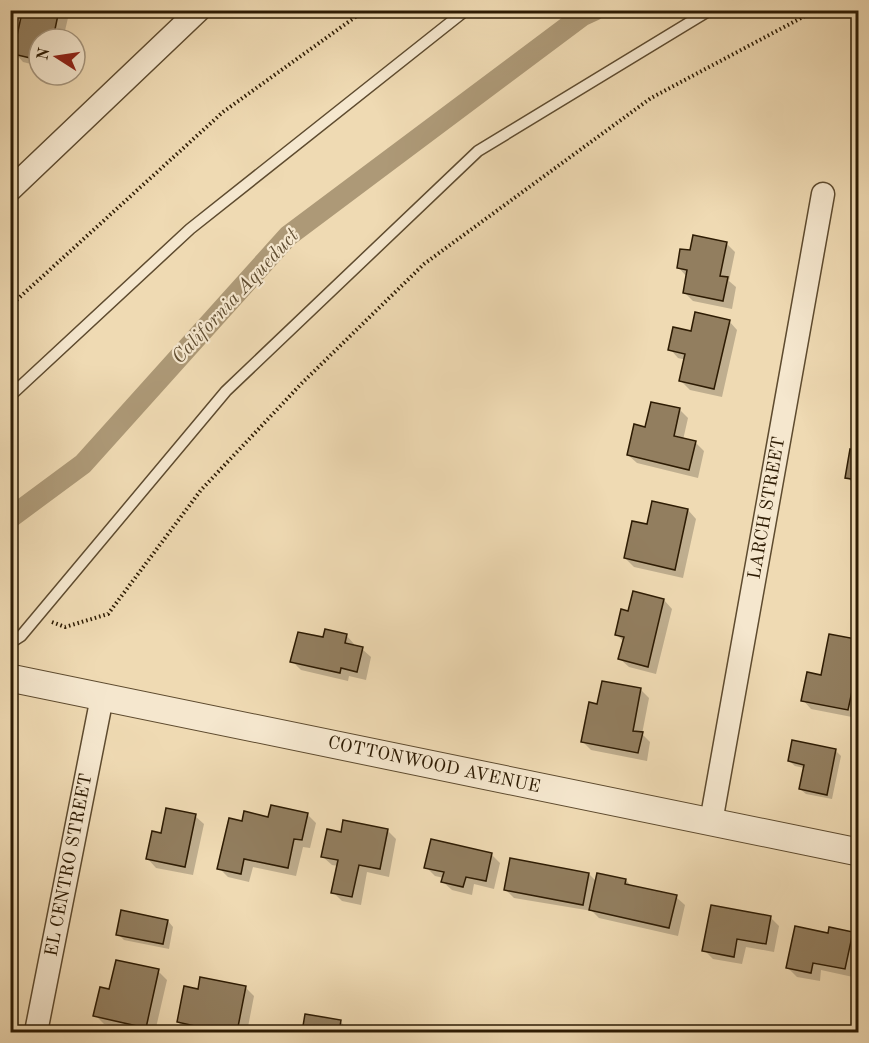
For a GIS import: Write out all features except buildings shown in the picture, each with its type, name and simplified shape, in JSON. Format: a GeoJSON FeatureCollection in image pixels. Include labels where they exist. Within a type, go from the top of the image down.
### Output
{"type":"FeatureCollection","features":[{"type":"Feature","properties":{"kind":"street"},"geometry":{"type":"LineString","coordinates":[[10,190],[199,10]]}},
{"type":"Feature","properties":{"kind":"street","name":"LARCH STREET"},"geometry":{"type":"LineString","coordinates":[[711,822],[823,194]]}},
{"type":"Feature","properties":{"kind":"street","name":"COTTONWOOD AVENUE"},"geometry":{"type":"LineString","coordinates":[[10,678],[858,852]]}},
{"type":"Feature","properties":{"kind":"street","name":"EL CENTRO STREET"},"geometry":{"type":"LineString","coordinates":[[36,1032],[102,697]]}},
{"type":"Feature","properties":{"kind":"lane"},"geometry":{"type":"LineString","coordinates":[[10,396],[190,229],[466,10]]}},
{"type":"Feature","properties":{"kind":"lane"},"geometry":{"type":"LineString","coordinates":[[10,642],[21,636],[226,391],[478,151],[710,10]]}},
{"type":"Feature","properties":{"kind":"path"},"geometry":{"type":"LineString","coordinates":[[10,306],[224,112],[365,10]]}},
{"type":"Feature","properties":{"kind":"path"},"geometry":{"type":"LineString","coordinates":[[37,617],[65,627],[108,614],[201,490],[302,383],[424,264],[651,98],[816,10]]}},
{"type":"Feature","properties":{"kind":"waterway","name":"California Aqueduct"},"geometry":{"type":"LineString","coordinates":[[10,518],[83,464],[288,236],[582,16],[595,10]]}}]}
